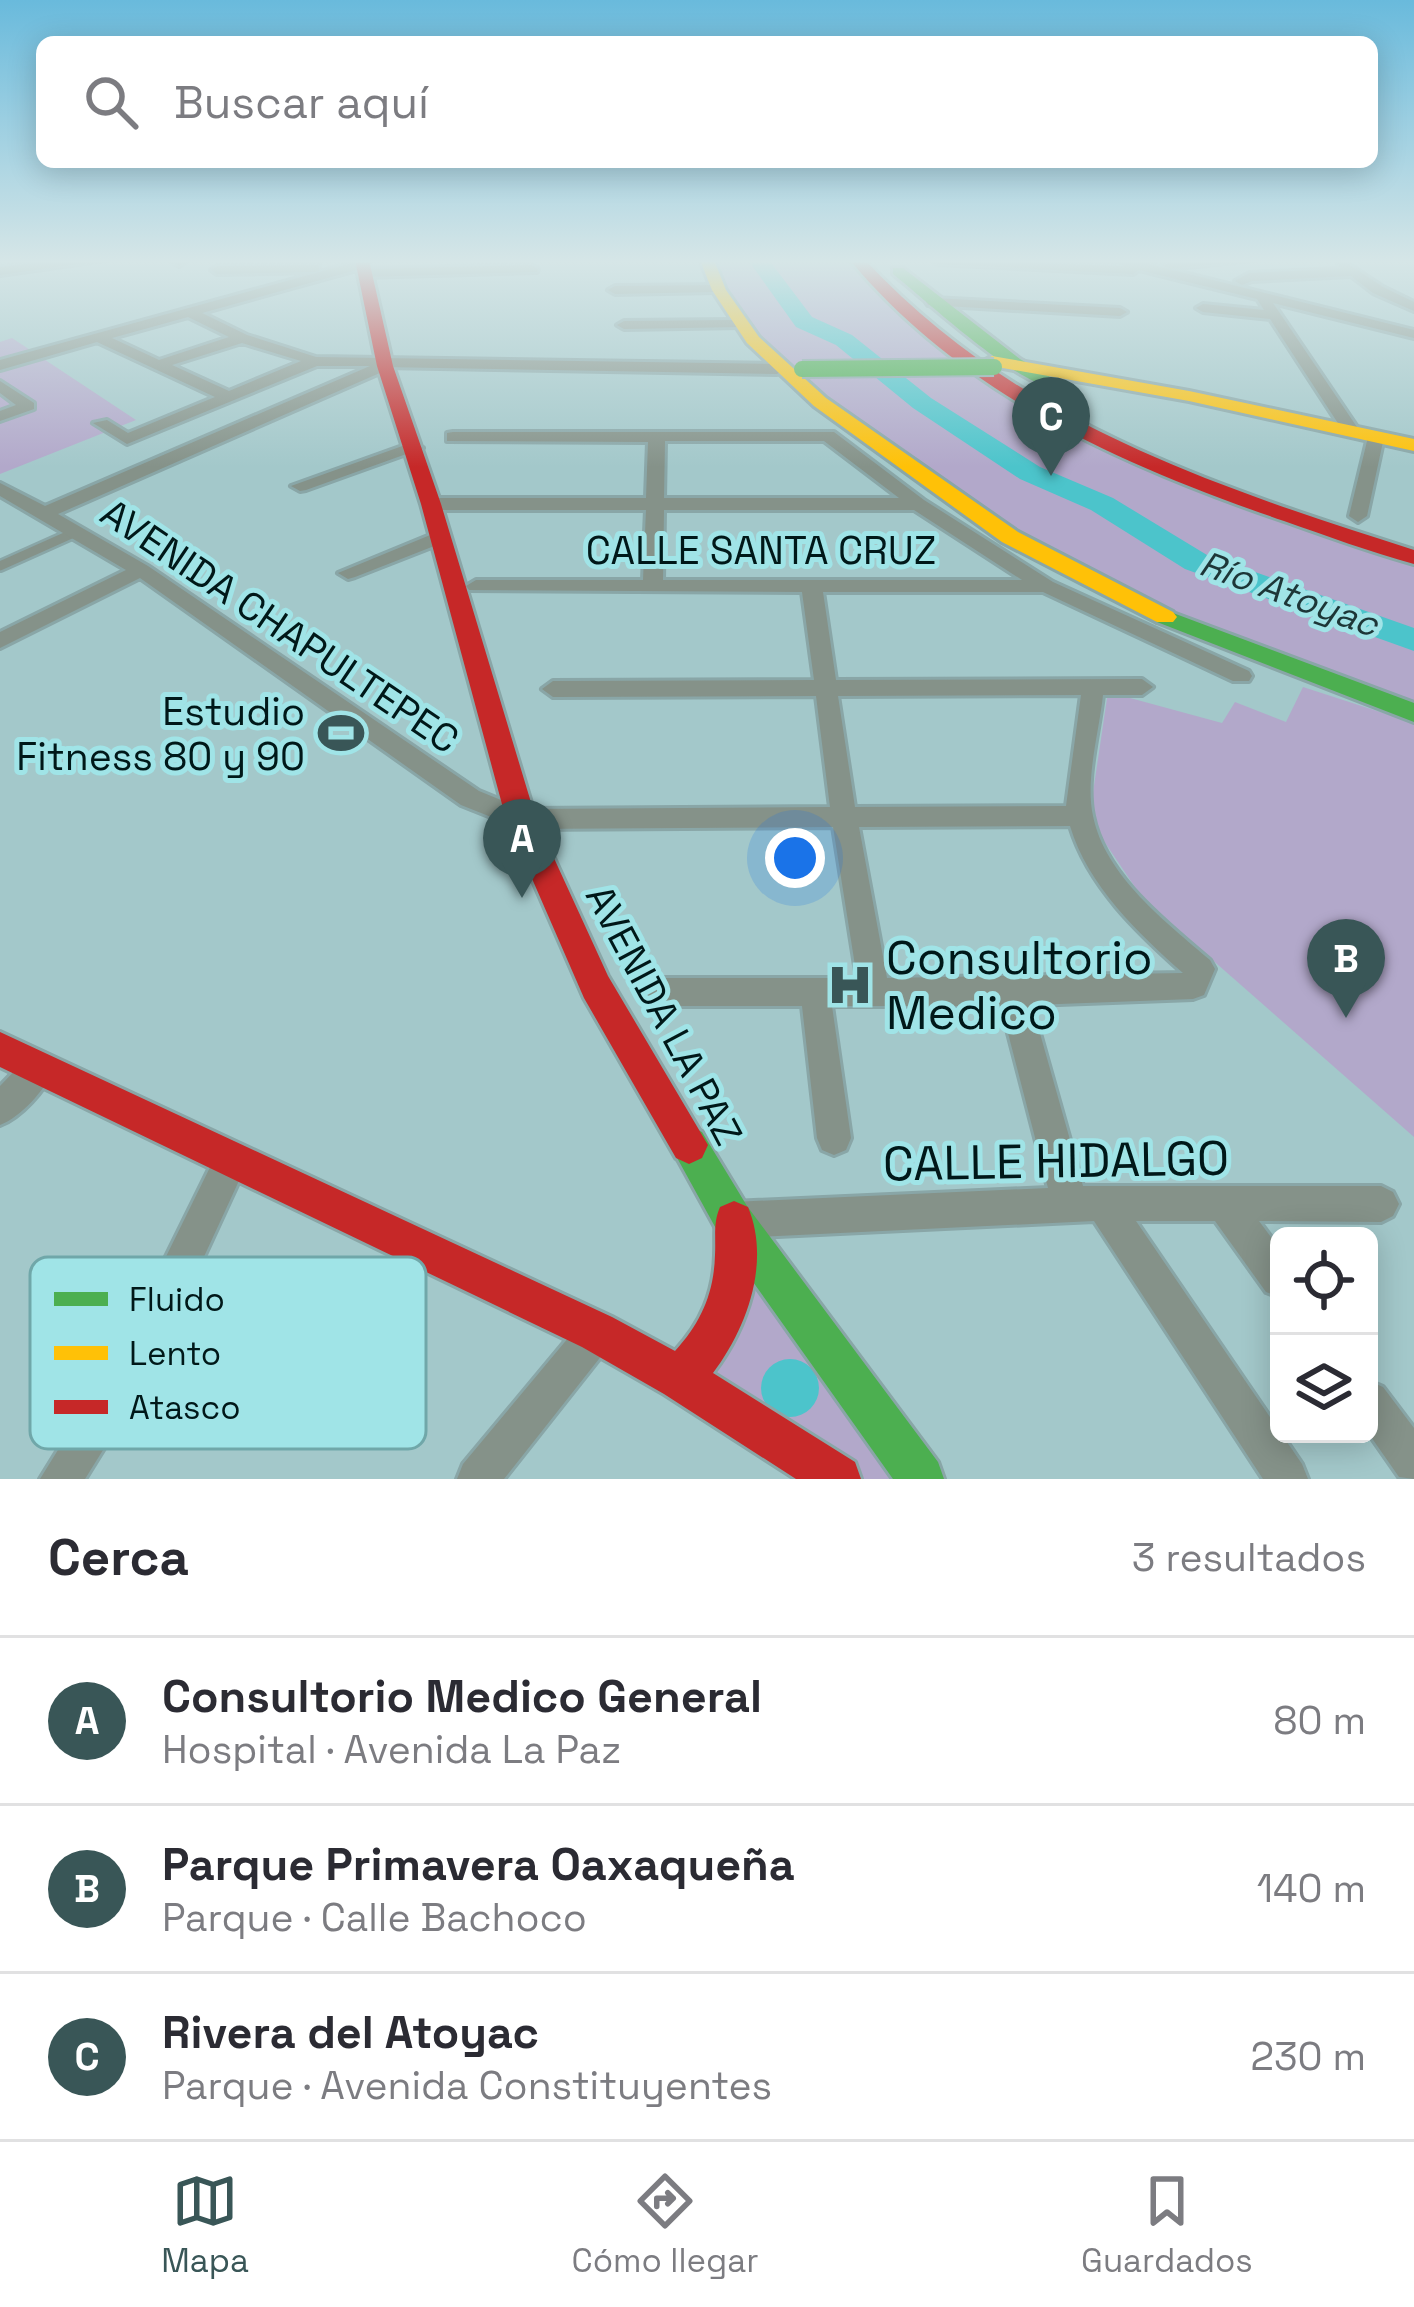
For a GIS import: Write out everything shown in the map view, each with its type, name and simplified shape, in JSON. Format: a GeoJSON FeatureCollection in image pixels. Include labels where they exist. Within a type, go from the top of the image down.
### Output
{"type":"FeatureCollection","features":[{"type":"Feature","properties":{"kind":"main road","name":"AVENIDA LA PAZ"},"geometry":{"type":"LineString","coordinates":[[374,329],[431,504],[521,820],[596,987],[733,1220],[921,1479]]}},
{"type":"Feature","properties":{"kind":"main road"},"geometry":{"type":"LineString","coordinates":[[741,329],[781,366],[949,496],[1060,566],[1176,621],[1414,713]]}},
{"type":"Feature","properties":{"kind":"main road"},"geometry":{"type":"LineString","coordinates":[[926,329],[1073,426],[1213,490],[1414,557]]}},
{"type":"Feature","properties":{"kind":"main road"},"geometry":{"type":"LineString","coordinates":[[966,329],[1011,365],[1205,464],[1414,533]]}},
{"type":"Feature","properties":{"kind":"main road"},"geometry":{"type":"LineString","coordinates":[[781,366],[1011,365],[1414,445]]}},
{"type":"Feature","properties":{"kind":"main road"},"geometry":{"type":"LineString","coordinates":[[0,1049],[598,1332],[680,1378],[838,1479]]}},
{"type":"Feature","properties":{"kind":"main road"},"geometry":{"type":"LineString","coordinates":[[680,1378],[713,1348],[731,1310],[740,1254],[733,1220]]}},
{"type":"Feature","properties":{"kind":"street"},"geometry":{"type":"LineString","coordinates":[[0,365],[120,329]]}},
{"type":"Feature","properties":{"kind":"street"},"geometry":{"type":"LineString","coordinates":[[224,329],[315,361],[385,366],[781,366]]}},
{"type":"Feature","properties":{"kind":"street"},"geometry":{"type":"LineString","coordinates":[[1285,329],[1363,434],[1358,516]]}},
{"type":"Feature","properties":{"kind":"street"},"geometry":{"type":"LineString","coordinates":[[94,336],[229,398]]}},
{"type":"Feature","properties":{"kind":"street"},"geometry":{"type":"LineString","coordinates":[[161,364],[242,338]]}},
{"type":"Feature","properties":{"kind":"street"},"geometry":{"type":"LineString","coordinates":[[0,342],[22,358]]}},
{"type":"Feature","properties":{"kind":"street"},"geometry":{"type":"LineString","coordinates":[[101,423],[127,439],[315,361]]}},
{"type":"Feature","properties":{"kind":"street"},"geometry":{"type":"LineString","coordinates":[[45,513],[385,366]]}},
{"type":"Feature","properties":{"kind":"street"},"geometry":{"type":"LineString","coordinates":[[0,386],[28,406],[0,416]]}},
{"type":"Feature","properties":{"kind":"street"},"geometry":{"type":"LineString","coordinates":[[453,437],[827,436],[918,504],[1046,586],[1241,676]]}},
{"type":"Feature","properties":{"kind":"street"},"geometry":{"type":"LineString","coordinates":[[653,584],[657,438]]}},
{"type":"Feature","properties":{"kind":"street"},"geometry":{"type":"LineString","coordinates":[[300,486],[414,448]]}},
{"type":"Feature","properties":{"kind":"street","name":"AVENIDA CHAPULTEPEC"},"geometry":{"type":"LineString","coordinates":[[0,488],[141,570],[470,798],[521,820]]}},
{"type":"Feature","properties":{"kind":"street"},"geometry":{"type":"LineString","coordinates":[[431,504],[918,504]]}},
{"type":"Feature","properties":{"kind":"street"},"geometry":{"type":"LineString","coordinates":[[348,573],[440,537]]}},
{"type":"Feature","properties":{"kind":"street"},"geometry":{"type":"LineString","coordinates":[[0,641],[141,570]]}},
{"type":"Feature","properties":{"kind":"street","name":"CALLE SANTA CRUZ"},"geometry":{"type":"LineString","coordinates":[[476,586],[1046,586]]}},
{"type":"Feature","properties":{"kind":"street"},"geometry":{"type":"LineString","coordinates":[[812,588],[874,989]]}},
{"type":"Feature","properties":{"kind":"street"},"geometry":{"type":"LineString","coordinates":[[653,992],[1012,992],[1193,986],[1200,968],[1143,922],[1103,865],[1080,816],[1093,687]]}},
{"type":"Feature","properties":{"kind":"street"},"geometry":{"type":"LineString","coordinates":[[553,689],[1142,688]]}},
{"type":"Feature","properties":{"kind":"street"},"geometry":{"type":"LineString","coordinates":[[521,820],[1080,816]]}},
{"type":"Feature","properties":{"kind":"street"},"geometry":{"type":"LineString","coordinates":[[815,992],[834,1138]]}},
{"type":"Feature","properties":{"kind":"street"},"geometry":{"type":"LineString","coordinates":[[1012,992],[1087,1203],[1287,1479]]}},
{"type":"Feature","properties":{"kind":"street"},"geometry":{"type":"LineString","coordinates":[[0,1109],[38,1069]]}},
{"type":"Feature","properties":{"kind":"street"},"geometry":{"type":"LineString","coordinates":[[185,1257],[232,1160]]}},
{"type":"Feature","properties":{"kind":"street","name":"CALLE HIDALGO"},"geometry":{"type":"LineString","coordinates":[[733,1220],[1087,1203],[1381,1204]]}},
{"type":"Feature","properties":{"kind":"street"},"geometry":{"type":"LineString","coordinates":[[1225,1205],[1270,1267]]}},
{"type":"Feature","properties":{"kind":"street"},"geometry":{"type":"LineString","coordinates":[[478,1479],[598,1332]]}},
{"type":"Feature","properties":{"kind":"street"},"geometry":{"type":"LineString","coordinates":[[1378,1413],[1414,1462]]}},
{"type":"Feature","properties":{"kind":"street"},"geometry":{"type":"LineString","coordinates":[[61,1479],[80,1449]]}},
{"type":"Feature","properties":{"kind":"lane"},"geometry":{"type":"LineString","coordinates":[[0,566],[76,532]]}},
{"type":"Feature","properties":{"kind":"shaded area"},"geometry":{"type":"Polygon","coordinates":[[[751,329],[926,329],[972,366],[1040,408],[1114,445],[1267,506],[1414,557],[1414,713],[1060,566],[777,369],[751,329]]]}},
{"type":"Feature","properties":{"kind":"shaded area"},"geometry":{"type":"Polygon","coordinates":[[[12,338],[136,420],[0,474],[0,342],[12,338]]]}},
{"type":"Feature","properties":{"kind":"shaded area"},"geometry":{"type":"Polygon","coordinates":[[[1303,687],[1414,723],[1414,1137],[1143,899],[1089,819],[1108,692],[1222,723],[1235,702],[1286,722],[1303,687]]]}},
{"type":"Feature","properties":{"kind":"shaded area"},"geometry":{"type":"Polygon","coordinates":[[[758,1268],[900,1479],[820,1479],[674,1390],[758,1268]]]}},
{"type":"Feature","properties":{"kind":"water"},"geometry":{"type":"Polygon","coordinates":[[[790,1359],[810,1368],[819,1388],[810,1408],[790,1417],[770,1408],[761,1388],[770,1368],[790,1359]]]}},
{"type":"Feature","properties":{"kind":"waterway","name":"Río Atoyac"},"geometry":{"type":"LineString","coordinates":[[820,329],[844,340],[922,403],[1030,473],[1102,504],[1196,562],[1414,640]]}},
{"type":"Feature","properties":{"kind":"traffic: fast"},"geometry":{"type":"LineString","coordinates":[[971,329],[1046,382]]}},
{"type":"Feature","properties":{"kind":"traffic: fast"},"geometry":{"type":"LineString","coordinates":[[802,369],[994,367]]}},
{"type":"Feature","properties":{"kind":"traffic: fast"},"geometry":{"type":"LineString","coordinates":[[1165,617],[1414,713]]}},
{"type":"Feature","properties":{"kind":"traffic: fast"},"geometry":{"type":"LineString","coordinates":[[689,1145],[733,1220],[921,1479]]}},
{"type":"Feature","properties":{"kind":"traffic: slow"},"geometry":{"type":"LineString","coordinates":[[746,329],[820,402],[1010,537],[1165,617]]}},
{"type":"Feature","properties":{"kind":"traffic: slow"},"geometry":{"type":"LineString","coordinates":[[992,361],[1189,396],[1414,445]]}},
{"type":"Feature","properties":{"kind":"traffic: jam"},"geometry":{"type":"LineString","coordinates":[[377,329],[521,819],[596,987],[689,1145]]}},
{"type":"Feature","properties":{"kind":"traffic: jam"},"geometry":{"type":"LineString","coordinates":[[925,329],[970,365],[1039,408],[1113,446],[1266,508],[1414,557]]}},
{"type":"Feature","properties":{"kind":"traffic: jam"},"geometry":{"type":"LineString","coordinates":[[0,1049],[597,1332],[680,1378],[838,1479]]}},
{"type":"Feature","properties":{"kind":"traffic: jam"},"geometry":{"type":"LineString","coordinates":[[680,1378],[709,1343],[727,1307],[735,1266],[734,1221]]}},
{"type":"Feature","properties":{"kind":"place","name":"Rivera del Atoyac"},"geometry":{"type":"Point","coordinates":[1051,476]}},
{"type":"Feature","properties":{"kind":"place","name":"Estudio Fitness 80 y 90"},"geometry":{"type":"Point","coordinates":[341,733]}},
{"type":"Feature","properties":{"kind":"place","name":"Consultorio Medico General"},"geometry":{"type":"Point","coordinates":[522,898]}},
{"type":"Feature","properties":{"kind":"place","name":"Consultorio Medico"},"geometry":{"type":"Point","coordinates":[850,985]}},
{"type":"Feature","properties":{"kind":"place","name":"Parque Primavera Oaxaqueña"},"geometry":{"type":"Point","coordinates":[1346,1018]}}]}
